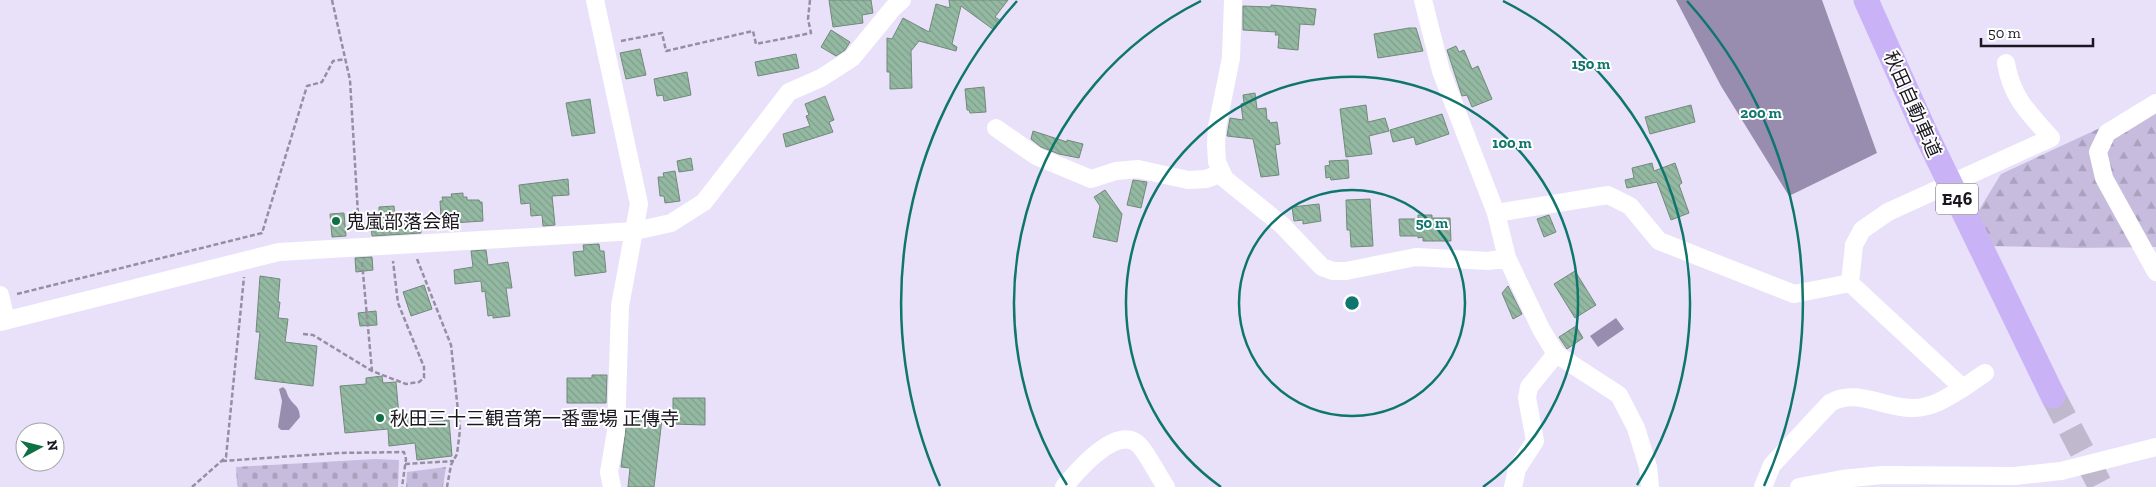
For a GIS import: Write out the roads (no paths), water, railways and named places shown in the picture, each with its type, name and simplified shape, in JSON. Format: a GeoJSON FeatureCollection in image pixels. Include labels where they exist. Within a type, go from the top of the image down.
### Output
{"type":"FeatureCollection","features":[{"type":"Feature","properties":{"kind":"highway","name":"秋田自動車道"},"geometry":{"type":"LineString","coordinates":[[1866,0],[1930,143],[2053,396]]}},
{"type":"Feature","properties":{"kind":"street"},"geometry":{"type":"LineString","coordinates":[[595,0],[639,204],[620,306],[616,432],[609,472],[612,487]]}},
{"type":"Feature","properties":{"kind":"street"},"geometry":{"type":"LineString","coordinates":[[0,296],[3,321],[279,252],[635,231],[671,223],[704,202],[790,92],[822,78],[852,58],[893,8],[902,0]]}},
{"type":"Feature","properties":{"kind":"street"},"geometry":{"type":"LineString","coordinates":[[1233,0],[1230,58],[1217,127],[1216,162],[1225,179],[1282,225],[1322,267],[1346,271],[1416,257],[1488,261],[1507,258]]}},
{"type":"Feature","properties":{"kind":"street"},"geometry":{"type":"LineString","coordinates":[[1423,0],[1441,71],[1496,213],[1507,258],[1541,329],[1556,354],[1619,395],[1636,428],[1648,467],[1650,487]]}},
{"type":"Feature","properties":{"kind":"street"},"geometry":{"type":"LineString","coordinates":[[1850,283],[1854,245],[1862,230],[1888,212],[2051,138],[2020,104],[2009,82],[2006,63]]}},
{"type":"Feature","properties":{"kind":"street"},"geometry":{"type":"LineString","coordinates":[[2156,103],[2107,133],[2098,152],[2104,178],[2156,272]]}},
{"type":"Feature","properties":{"kind":"street"},"geometry":{"type":"LineString","coordinates":[[996,128],[1036,156],[1091,178],[1116,171],[1138,169],[1188,180],[1206,179],[1222,173]]}},
{"type":"Feature","properties":{"kind":"street"},"geometry":{"type":"LineString","coordinates":[[1496,213],[1608,195],[1630,206],[1659,241],[1794,294],[1850,283]]}},
{"type":"Feature","properties":{"kind":"street"},"geometry":{"type":"LineString","coordinates":[[1850,283],[1963,388]]}},
{"type":"Feature","properties":{"kind":"street"},"geometry":{"type":"LineString","coordinates":[[1513,487],[1517,469],[1535,441],[1527,398],[1529,387],[1556,354]]}},
{"type":"Feature","properties":{"kind":"street"},"geometry":{"type":"LineString","coordinates":[[1763,487],[1772,464],[1830,403],[1838,398],[1850,395],[1912,408],[1932,406],[1985,373]]}},
{"type":"Feature","properties":{"kind":"street"},"geometry":{"type":"LineString","coordinates":[[1064,487],[1107,444],[1117,440],[1124,440],[1138,444],[1166,487]]}},
{"type":"Feature","properties":{"kind":"street"},"geometry":{"type":"LineString","coordinates":[[1800,487],[1842,479],[1882,475],[2014,476],[2061,472],[2156,447]]}},
{"type":"Feature","properties":{"kind":"tunnel"},"geometry":{"type":"LineString","coordinates":[[2053,396],[2101,487]]}},
{"type":"Feature","properties":{"kind":"place","name":"鬼嵐部落会館"},"geometry":{"type":"Point","coordinates":[336,221]}},
{"type":"Feature","properties":{"kind":"place","name":"秋田三十三観音第一番霊場 正傳寺"},"geometry":{"type":"Point","coordinates":[380,418]}}]}
